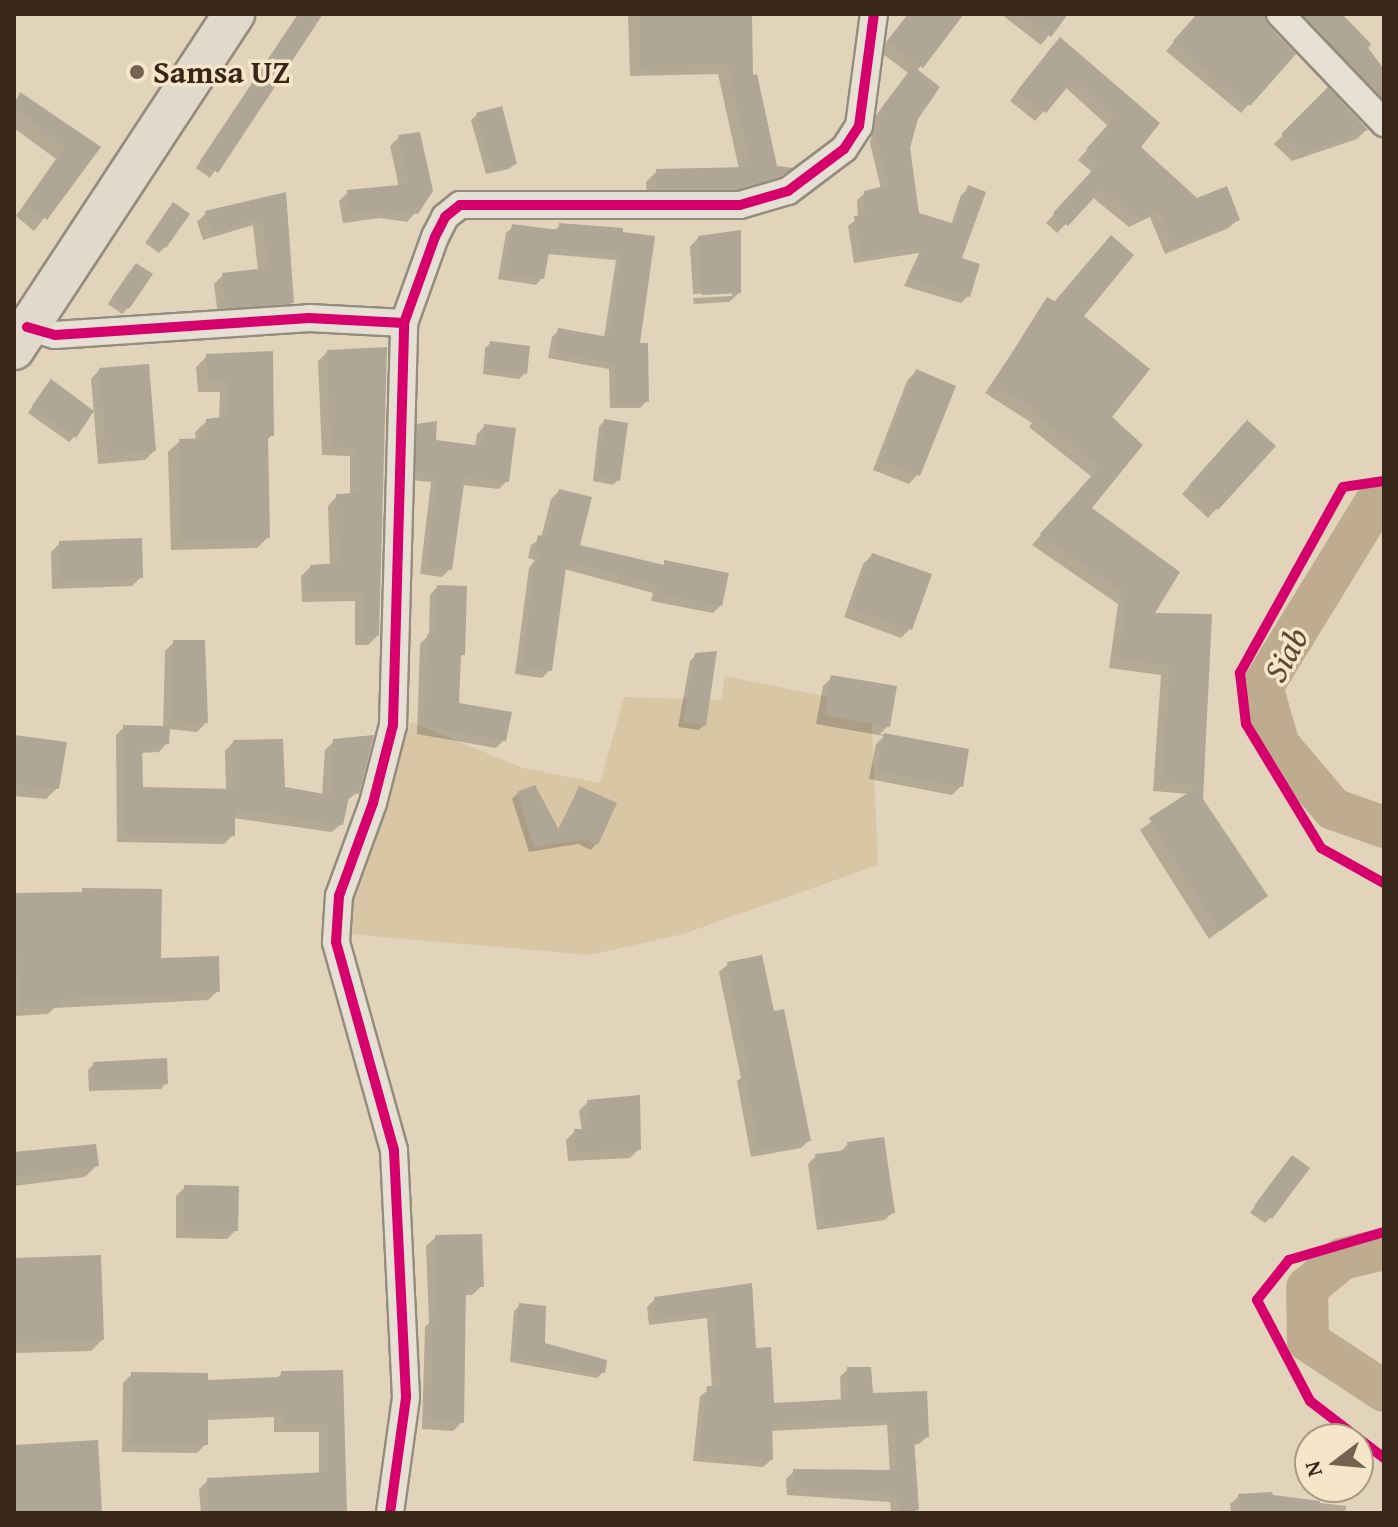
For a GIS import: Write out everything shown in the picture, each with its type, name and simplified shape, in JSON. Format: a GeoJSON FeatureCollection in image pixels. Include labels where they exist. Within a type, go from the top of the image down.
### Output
{"type":"FeatureCollection","features":[{"type":"Feature","properties":{"kind":"main road"},"geometry":{"type":"LineString","coordinates":[[21,338],[234,14]]}},
{"type":"Feature","properties":{"kind":"street"},"geometry":{"type":"LineString","coordinates":[[390,1513],[406,1397],[394,1150],[336,942],[339,896],[373,803],[393,725],[404,323],[435,237],[445,217],[460,205],[740,205],[788,191],[844,149],[859,126],[874,14]]}},
{"type":"Feature","properties":{"kind":"street"},"geometry":{"type":"LineString","coordinates":[[1280,14],[1384,123]]}},
{"type":"Feature","properties":{"kind":"street"},"geometry":{"type":"LineString","coordinates":[[21,338],[309,318],[404,323]]}},
{"type":"Feature","properties":{"kind":"shaded area"},"geometry":{"type":"Polygon","coordinates":[[[725,676],[871,706],[878,865],[683,934],[590,955],[337,933],[411,722],[523,768],[600,783],[624,697],[721,700],[725,676]]]}},
{"type":"Feature","properties":{"kind":"building"},"geometry":{"type":"Polygon","coordinates":[[[298,14],[323,14],[218,173],[200,161],[298,14]]]}},
{"type":"Feature","properties":{"kind":"building"},"geometry":{"type":"Polygon","coordinates":[[[639,14],[752,14],[753,75],[757,74],[777,166],[793,168],[781,176],[736,189],[657,189],[656,169],[751,167],[728,64],[640,66],[639,14]]]}},
{"type":"Feature","properties":{"kind":"building"},"geometry":{"type":"Polygon","coordinates":[[[908,14],[964,14],[923,68],[887,41],[908,14]]]}},
{"type":"Feature","properties":{"kind":"building"},"geometry":{"type":"Polygon","coordinates":[[[1021,14],[1068,14],[1051,37],[1021,14]]]}},
{"type":"Feature","properties":{"kind":"building"},"geometry":{"type":"Polygon","coordinates":[[[1197,14],[1264,14],[1268,25],[1296,54],[1250,106],[1173,41],[1197,14]]]}},
{"type":"Feature","properties":{"kind":"building"},"geometry":{"type":"Polygon","coordinates":[[[1302,14],[1342,14],[1371,44],[1368,48],[1384,69],[1384,100],[1302,14]]]}},
{"type":"Feature","properties":{"kind":"building"},"geometry":{"type":"Polygon","coordinates":[[[1060,37],[1160,123],[1141,147],[1197,198],[1227,186],[1240,220],[1174,246],[1159,209],[1139,219],[1102,189],[1068,226],[1053,213],[1100,162],[1086,149],[1116,116],[1074,79],[1046,113],[1017,91],[1060,37]]]}},
{"type":"Feature","properties":{"kind":"building"},"geometry":{"type":"Polygon","coordinates":[[[913,66],[940,87],[918,119],[910,148],[919,213],[955,224],[968,185],[986,192],[962,258],[980,264],[970,297],[910,279],[924,247],[861,257],[854,216],[865,215],[864,191],[889,185],[876,135],[883,106],[913,66]]]}},
{"type":"Feature","properties":{"kind":"building"},"geometry":{"type":"Polygon","coordinates":[[[1328,87],[1368,130],[1302,153],[1281,134],[1328,87]]]}},
{"type":"Feature","properties":{"kind":"building"},"geometry":{"type":"Polygon","coordinates":[[[20,92],[101,147],[47,220],[26,203],[66,146],[14,106],[20,92]]]}},
{"type":"Feature","properties":{"kind":"building"},"geometry":{"type":"Polygon","coordinates":[[[502,106],[517,164],[492,169],[476,113],[502,106]]]}},
{"type":"Feature","properties":{"kind":"building"},"geometry":{"type":"Polygon","coordinates":[[[420,132],[433,191],[418,214],[390,209],[351,214],[347,190],[409,184],[398,135],[420,132]]]}},
{"type":"Feature","properties":{"kind":"building"},"geometry":{"type":"Polygon","coordinates":[[[286,192],[294,303],[226,308],[222,273],[268,268],[262,217],[212,233],[205,211],[286,192]]]}},
{"type":"Feature","properties":{"kind":"building"},"geometry":{"type":"Polygon","coordinates":[[[173,202],[190,214],[166,248],[149,237],[173,202]]]}},
{"type":"Feature","properties":{"kind":"building"},"geometry":{"type":"Polygon","coordinates":[[[559,223],[623,228],[623,232],[655,236],[640,343],[648,343],[649,402],[616,403],[615,363],[554,352],[558,328],[609,337],[621,254],[550,248],[544,279],[504,273],[512,224],[559,230],[559,223]]]}},
{"type":"Feature","properties":{"kind":"building"},"geometry":{"type":"Polygon","coordinates":[[[741,230],[741,293],[702,295],[698,236],[741,230]]]}},
{"type":"Feature","properties":{"kind":"building"},"geometry":{"type":"Polygon","coordinates":[[[1111,235],[1134,255],[1084,316],[1150,369],[1112,417],[1143,445],[1092,508],[1180,572],[1155,613],[1212,614],[1203,799],[1268,896],[1220,931],[1149,818],[1200,785],[1162,782],[1170,666],[1118,658],[1127,594],[1040,534],[1100,466],[1038,416],[1041,412],[993,383],[1047,297],[1055,301],[1111,235]]]}},
{"type":"Feature","properties":{"kind":"building"},"geometry":{"type":"Polygon","coordinates":[[[136,263],[153,274],[129,309],[112,297],[136,263]]]}},
{"type":"Feature","properties":{"kind":"building"},"geometry":{"type":"Polygon","coordinates":[[[490,341],[530,346],[527,374],[487,368],[490,341]]]}},
{"type":"Feature","properties":{"kind":"building"},"geometry":{"type":"Polygon","coordinates":[[[387,347],[379,636],[364,637],[363,592],[311,593],[310,565],[339,563],[336,494],[359,493],[358,448],[331,447],[327,350],[387,347]]]}},
{"type":"Feature","properties":{"kind":"building"},"geometry":{"type":"Polygon","coordinates":[[[273,351],[274,436],[268,436],[270,538],[181,540],[179,439],[207,438],[206,419],[229,416],[230,381],[209,382],[206,354],[273,351]]]}},
{"type":"Feature","properties":{"kind":"building"},"geometry":{"type":"Polygon","coordinates":[[[149,364],[156,451],[107,456],[99,368],[149,364]]]}},
{"type":"Feature","properties":{"kind":"building"},"geometry":{"type":"Polygon","coordinates":[[[916,369],[956,386],[920,476],[881,460],[916,369]]]}},
{"type":"Feature","properties":{"kind":"building"},"geometry":{"type":"Polygon","coordinates":[[[51,379],[94,411],[76,438],[32,406],[51,379]]]}},
{"type":"Feature","properties":{"kind":"building"},"geometry":{"type":"Polygon","coordinates":[[[604,419],[628,423],[620,481],[598,476],[604,419]]]}},
{"type":"Feature","properties":{"kind":"building"},"geometry":{"type":"Polygon","coordinates":[[[1247,420],[1276,446],[1218,510],[1190,484],[1247,420]]]}},
{"type":"Feature","properties":{"kind":"building"},"geometry":{"type":"Polygon","coordinates":[[[437,421],[436,440],[481,446],[484,424],[516,428],[509,482],[465,477],[452,570],[427,566],[438,474],[416,472],[417,424],[437,421]]]}},
{"type":"Feature","properties":{"kind":"building"},"geometry":{"type":"Polygon","coordinates":[[[559,489],[592,497],[580,545],[664,565],[664,560],[729,573],[722,606],[658,593],[659,586],[567,560],[552,671],[522,666],[536,558],[540,559],[542,552],[535,550],[538,535],[546,537],[559,489]]]}},
{"type":"Feature","properties":{"kind":"building"},"geometry":{"type":"Polygon","coordinates":[[[142,538],[143,578],[60,581],[59,541],[142,538]]]}},
{"type":"Feature","properties":{"kind":"building"},"geometry":{"type":"Polygon","coordinates":[[[872,553],[932,574],[912,630],[852,608],[872,553]]]}},
{"type":"Feature","properties":{"kind":"building"},"geometry":{"type":"Polygon","coordinates":[[[437,585],[467,586],[465,655],[461,655],[459,703],[512,712],[506,741],[424,726],[427,634],[435,635],[437,585]]]}},
{"type":"Feature","properties":{"kind":"building"},"geometry":{"type":"Polygon","coordinates":[[[173,640],[205,640],[208,723],[171,721],[173,640]]]}},
{"type":"Feature","properties":{"kind":"building"},"geometry":{"type":"Polygon","coordinates":[[[717,651],[706,726],[683,722],[695,653],[717,651]]]}},
{"type":"Feature","properties":{"kind":"building"},"geometry":{"type":"Polygon","coordinates":[[[831,675],[897,686],[890,727],[825,715],[831,675]]]}},
{"type":"Feature","properties":{"kind":"building"},"geometry":{"type":"Polygon","coordinates":[[[123,725],[170,726],[169,744],[142,746],[143,787],[234,789],[233,740],[283,739],[285,787],[330,795],[333,739],[374,735],[359,794],[350,792],[343,825],[235,809],[235,836],[125,834],[123,725]]]}},
{"type":"Feature","properties":{"kind":"building"},"geometry":{"type":"Polygon","coordinates":[[[884,733],[969,749],[963,787],[877,771],[884,733]]]}},
{"type":"Feature","properties":{"kind":"building"},"geometry":{"type":"Polygon","coordinates":[[[14,735],[67,742],[59,789],[14,784],[14,735]]]}},
{"type":"Feature","properties":{"kind":"building"},"geometry":{"type":"Polygon","coordinates":[[[535,785],[559,830],[579,786],[617,803],[598,845],[585,839],[534,847],[517,792],[535,785]]]}},
{"type":"Feature","properties":{"kind":"building"},"geometry":{"type":"Polygon","coordinates":[[[82,888],[162,889],[161,958],[219,956],[220,992],[59,999],[60,1006],[20,1007],[17,956],[14,956],[14,893],[82,892],[82,888]]]}},
{"type":"Feature","properties":{"kind":"building"},"geometry":{"type":"Polygon","coordinates":[[[762,955],[774,1011],[784,1009],[811,1141],[759,1150],[745,1071],[749,1070],[727,962],[762,955]]]}},
{"type":"Feature","properties":{"kind":"building"},"geometry":{"type":"Polygon","coordinates":[[[167,1058],[168,1084],[94,1087],[93,1062],[167,1058]]]}},
{"type":"Feature","properties":{"kind":"building"},"geometry":{"type":"Polygon","coordinates":[[[640,1095],[641,1150],[576,1152],[574,1129],[591,1129],[587,1100],[640,1095]]]}},
{"type":"Feature","properties":{"kind":"building"},"geometry":{"type":"Polygon","coordinates":[[[884,1137],[895,1213],[824,1224],[815,1154],[848,1150],[847,1142],[884,1137]]]}},
{"type":"Feature","properties":{"kind":"building"},"geometry":{"type":"Polygon","coordinates":[[[96,1144],[99,1166],[14,1177],[14,1152],[96,1144]]]}},
{"type":"Feature","properties":{"kind":"building"},"geometry":{"type":"Polygon","coordinates":[[[1292,1155],[1310,1168],[1272,1219],[1254,1206],[1292,1155]]]}},
{"type":"Feature","properties":{"kind":"building"},"geometry":{"type":"Polygon","coordinates":[[[184,1185],[239,1186],[238,1231],[184,1230],[184,1185]]]}},
{"type":"Feature","properties":{"kind":"building"},"geometry":{"type":"Polygon","coordinates":[[[482,1234],[484,1287],[466,1287],[464,1423],[430,1420],[433,1316],[437,1316],[435,1235],[482,1234]]]}},
{"type":"Feature","properties":{"kind":"building"},"geometry":{"type":"Polygon","coordinates":[[[101,1255],[104,1340],[14,1343],[14,1258],[101,1255]]]}},
{"type":"Feature","properties":{"kind":"building"},"geometry":{"type":"Polygon","coordinates":[[[752,1283],[756,1348],[771,1347],[774,1403],[848,1399],[847,1367],[871,1367],[873,1393],[927,1391],[929,1437],[914,1438],[919,1510],[899,1512],[897,1495],[794,1488],[793,1469],[897,1470],[894,1418],[772,1424],[773,1460],[699,1454],[707,1386],[720,1386],[714,1311],[656,1319],[654,1297],[752,1283]]]}},
{"type":"Feature","properties":{"kind":"building"},"geometry":{"type":"Polygon","coordinates":[[[519,1303],[546,1306],[545,1343],[607,1360],[605,1373],[515,1357],[519,1303]]]}},
{"type":"Feature","properties":{"kind":"building"},"geometry":{"type":"Polygon","coordinates":[[[343,1370],[347,1513],[209,1513],[207,1478],[327,1472],[327,1424],[282,1424],[282,1409],[208,1412],[208,1445],[130,1444],[131,1372],[208,1373],[208,1380],[281,1377],[281,1371],[343,1370]]]}},
{"type":"Feature","properties":{"kind":"building"},"geometry":{"type":"Polygon","coordinates":[[[98,1440],[102,1513],[14,1513],[14,1445],[98,1440]]]}},
{"type":"Feature","properties":{"kind":"building"},"geometry":{"type":"Polygon","coordinates":[[[1272,1492],[1273,1495],[1294,1498],[1294,1503],[1320,1503],[1319,1513],[1239,1513],[1238,1494],[1272,1492]]]}},
{"type":"Feature","properties":{"kind":"waterway","name":"Siab"},"geometry":{"type":"LineString","coordinates":[[1384,498],[1378,498],[1262,687],[1279,745],[1333,809],[1384,827]]}},
{"type":"Feature","properties":{"kind":"waterway","name":"Siab"},"geometry":{"type":"LineString","coordinates":[[1384,1249],[1342,1259],[1307,1288],[1308,1341],[1384,1391]]}},
{"type":"Feature","properties":{"kind":"cycle path"},"geometry":{"type":"LineString","coordinates":[[27,327],[55,335],[309,318],[404,323],[435,237],[445,217],[460,205],[740,205],[788,191],[844,149],[859,126],[874,14]]}},
{"type":"Feature","properties":{"kind":"cycle path"},"geometry":{"type":"LineString","coordinates":[[390,1513],[406,1397],[394,1150],[336,942],[339,896],[373,803],[393,725],[404,323]]}},
{"type":"Feature","properties":{"kind":"cycle path"},"geometry":{"type":"LineString","coordinates":[[1384,481],[1343,487],[1240,673],[1246,724],[1321,848],[1384,883]]}},
{"type":"Feature","properties":{"kind":"cycle path"},"geometry":{"type":"LineString","coordinates":[[1384,1232],[1289,1260],[1257,1300],[1310,1401],[1384,1458]]}},
{"type":"Feature","properties":{"kind":"place","name":"Samsa UZ"},"geometry":{"type":"Point","coordinates":[137,72]}}]}
